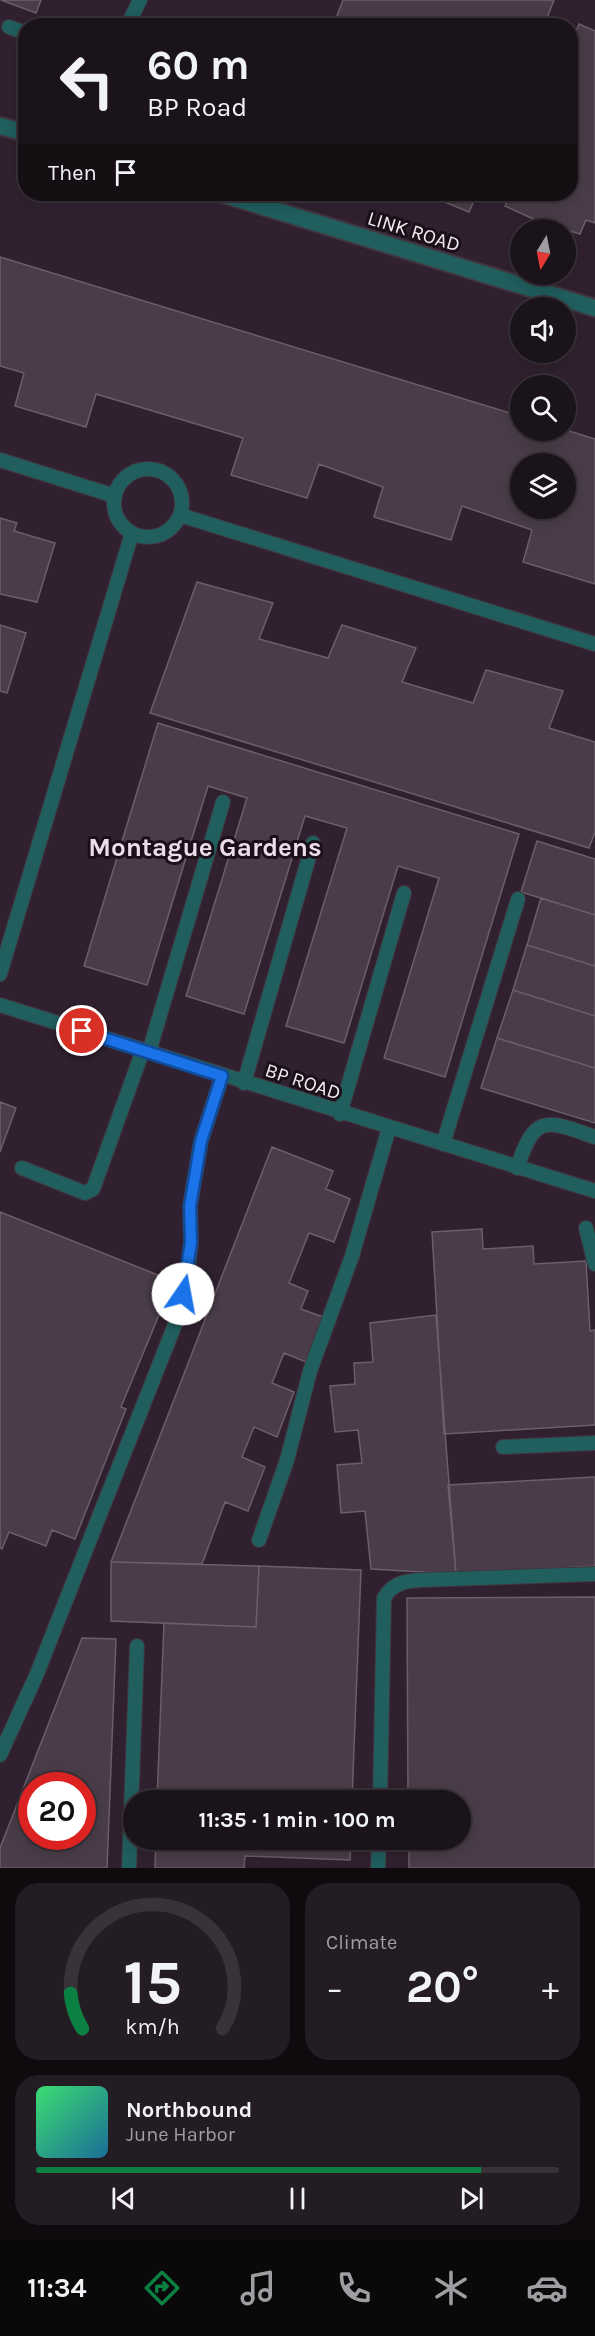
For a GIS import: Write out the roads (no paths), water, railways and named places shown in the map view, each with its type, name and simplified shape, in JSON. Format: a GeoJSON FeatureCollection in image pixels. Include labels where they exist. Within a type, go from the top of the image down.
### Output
{"type":"FeatureCollection","features":[{"type":"Feature","properties":{"kind":"street"},"geometry":{"type":"LineString","coordinates":[[0,126],[18,131]]}},
{"type":"Feature","properties":{"kind":"street","name":"LINK ROAD"},"geometry":{"type":"LineString","coordinates":[[245,201],[595,308]]}},
{"type":"Feature","properties":{"kind":"lane"},"geometry":{"type":"LineString","coordinates":[[131,18],[140,0]]}},
{"type":"Feature","properties":{"kind":"lane"},"geometry":{"type":"LineString","coordinates":[[9,27],[18,30]]}},
{"type":"Feature","properties":{"kind":"lane"},"geometry":{"type":"LineString","coordinates":[[0,460],[115,496]]}},
{"type":"Feature","properties":{"kind":"lane"},"geometry":{"type":"LineString","coordinates":[[142,469],[153,469],[165,473],[180,490],[183,502],[180,514],[166,532],[155,536],[132,533],[117,515],[115,496],[121,482],[130,474],[142,469]]}},
{"type":"Feature","properties":{"kind":"lane"},"geometry":{"type":"LineString","coordinates":[[180,514],[595,644]]}},
{"type":"Feature","properties":{"kind":"lane"},"geometry":{"type":"LineString","coordinates":[[0,974],[132,533]]}},
{"type":"Feature","properties":{"kind":"lane"},"geometry":{"type":"LineString","coordinates":[[22,1168],[85,1193],[93,1190],[146,1051],[223,802]]}},
{"type":"Feature","properties":{"kind":"lane"},"geometry":{"type":"LineString","coordinates":[[244,1083],[313,843]]}},
{"type":"Feature","properties":{"kind":"lane"},"geometry":{"type":"LineString","coordinates":[[340,1114],[404,893]]}},
{"type":"Feature","properties":{"kind":"lane"},"geometry":{"type":"LineString","coordinates":[[443,1144],[519,899]]}},
{"type":"Feature","properties":{"kind":"lane","name":"BP ROAD"},"geometry":{"type":"LineString","coordinates":[[0,1005],[340,1114],[595,1191]]}},
{"type":"Feature","properties":{"kind":"lane"},"geometry":{"type":"LineString","coordinates":[[0,1755],[36,1676],[178,1317],[188,1271],[191,1242],[190,1206],[201,1141],[222,1076]]}},
{"type":"Feature","properties":{"kind":"lane"},"geometry":{"type":"LineString","coordinates":[[517,1168],[526,1140],[537,1127],[552,1124],[595,1137]]}},
{"type":"Feature","properties":{"kind":"lane"},"geometry":{"type":"LineString","coordinates":[[259,1540],[287,1460],[310,1371],[352,1256],[389,1128]]}},
{"type":"Feature","properties":{"kind":"lane"},"geometry":{"type":"LineString","coordinates":[[586,1228],[595,1264]]}},
{"type":"Feature","properties":{"kind":"lane"},"geometry":{"type":"LineString","coordinates":[[503,1448],[595,1443]]}},
{"type":"Feature","properties":{"kind":"lane"},"geometry":{"type":"LineString","coordinates":[[380,1790],[384,1598],[389,1589],[408,1581],[420,1580],[595,1574]]}},
{"type":"Feature","properties":{"kind":"lane"},"geometry":{"type":"LineString","coordinates":[[129,1868],[137,1646]]}},
{"type":"Feature","properties":{"kind":"lane"},"geometry":{"type":"LineString","coordinates":[[378,1868],[379,1850]]}},
{"type":"Feature","properties":{"kind":"district","name":"Montague Gardens"},"geometry":{"type":"Point","coordinates":[205,847]}}]}
